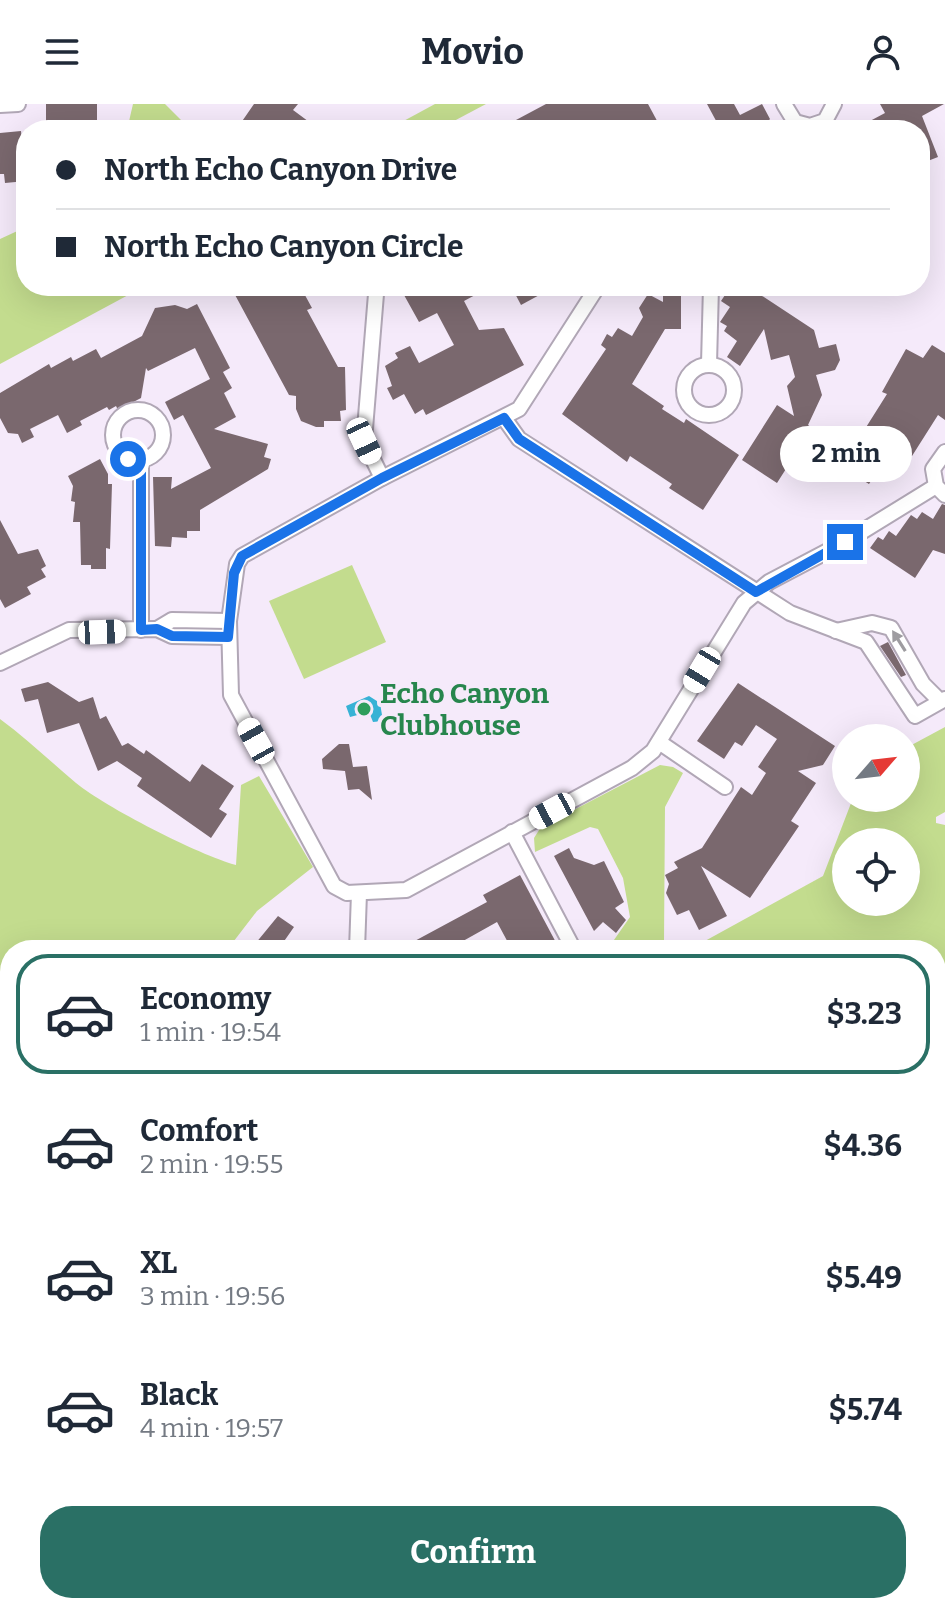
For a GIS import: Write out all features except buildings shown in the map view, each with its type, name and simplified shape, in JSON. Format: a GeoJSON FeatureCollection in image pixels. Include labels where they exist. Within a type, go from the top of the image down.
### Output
{"type":"FeatureCollection","features":[{"type":"Feature","properties":{"kind":"street"},"geometry":{"type":"LineString","coordinates":[[0,105],[18,104]]}},
{"type":"Feature","properties":{"kind":"street"},"geometry":{"type":"LineString","coordinates":[[376,296],[364,441],[382,478]]}},
{"type":"Feature","properties":{"kind":"street"},"geometry":{"type":"LineString","coordinates":[[592,296],[528,400],[504,418],[382,478],[242,556],[234,573],[228,637],[231,695],[334,886],[347,893],[406,890],[632,768],[659,742],[734,616],[756,592],[940,490],[933,469],[945,452]]}},
{"type":"Feature","properties":{"kind":"street"},"geometry":{"type":"LineString","coordinates":[[709,364],[711,296]]}},
{"type":"Feature","properties":{"kind":"street"},"geometry":{"type":"LineString","coordinates":[[504,418],[519,439],[756,592],[806,622],[836,631],[872,648],[915,716],[942,700],[923,684],[891,628],[872,623],[836,631]]}},
{"type":"Feature","properties":{"kind":"street"},"geometry":{"type":"LineString","coordinates":[[141,461],[141,630]]}},
{"type":"Feature","properties":{"kind":"street"},"geometry":{"type":"LineString","coordinates":[[0,663],[60,632],[157,629],[172,620],[229,621]]}},
{"type":"Feature","properties":{"kind":"street"},"geometry":{"type":"LineString","coordinates":[[157,629],[172,636],[228,637]]}},
{"type":"Feature","properties":{"kind":"street"},"geometry":{"type":"LineString","coordinates":[[659,742],[725,787]]}},
{"type":"Feature","properties":{"kind":"street"},"geometry":{"type":"LineString","coordinates":[[512,832],[569,940]]}},
{"type":"Feature","properties":{"kind":"street"},"geometry":{"type":"LineString","coordinates":[[357,940],[359,893]]}},
{"type":"Feature","properties":{"kind":"green space"},"geometry":{"type":"Polygon","coordinates":[[[133,104],[165,104],[181,120],[129,120],[133,104]]]}},
{"type":"Feature","properties":{"kind":"green space"},"geometry":{"type":"Polygon","coordinates":[[[435,104],[486,104],[456,120],[405,120],[435,104]]]}},
{"type":"Feature","properties":{"kind":"green space"},"geometry":{"type":"Polygon","coordinates":[[[16,232],[16,296],[126,296],[0,364],[0,239],[16,232]]]}},
{"type":"Feature","properties":{"kind":"green space"},"geometry":{"type":"Polygon","coordinates":[[[352,565],[386,642],[304,679],[269,601],[352,565]]]}},
{"type":"Feature","properties":{"kind":"green space"},"geometry":{"type":"Polygon","coordinates":[[[0,719],[76,783],[108,805],[177,841],[236,865],[241,785],[259,776],[313,867],[257,911],[235,940],[0,940],[0,719]]]}},
{"type":"Feature","properties":{"kind":"green space"},"geometry":{"type":"Polygon","coordinates":[[[945,727],[945,812],[936,817],[936,823],[945,825],[945,940],[707,940],[823,876],[832,853],[832,916],[920,916],[920,828],[841,828],[848,812],[920,812],[920,740],[945,727]]]}},
{"type":"Feature","properties":{"kind":"green space"},"geometry":{"type":"Polygon","coordinates":[[[660,765],[683,773],[665,807],[664,940],[614,940],[630,917],[623,878],[598,829],[590,827],[535,852],[534,838],[541,827],[660,765]]]}},
{"type":"Feature","properties":{"kind":"water","name":"Echo Canyon Clubhouse"},"geometry":{"type":"Polygon","coordinates":[[[369,696],[380,703],[383,721],[373,722],[369,712],[350,717],[346,706],[369,696]]]}},
{"type":"Feature","properties":{"kind":"place","name":"Echo Canyon Clubhouse"},"geometry":{"type":"Point","coordinates":[364,709]}},
{"type":"Feature","properties":{"kind":"route"},"geometry":{"type":"LineString","coordinates":[[128,459],[141,461],[141,630],[157,629],[172,636],[228,637],[234,573],[242,556],[382,478],[504,418],[519,439],[756,592],[845,542]]}}]}
